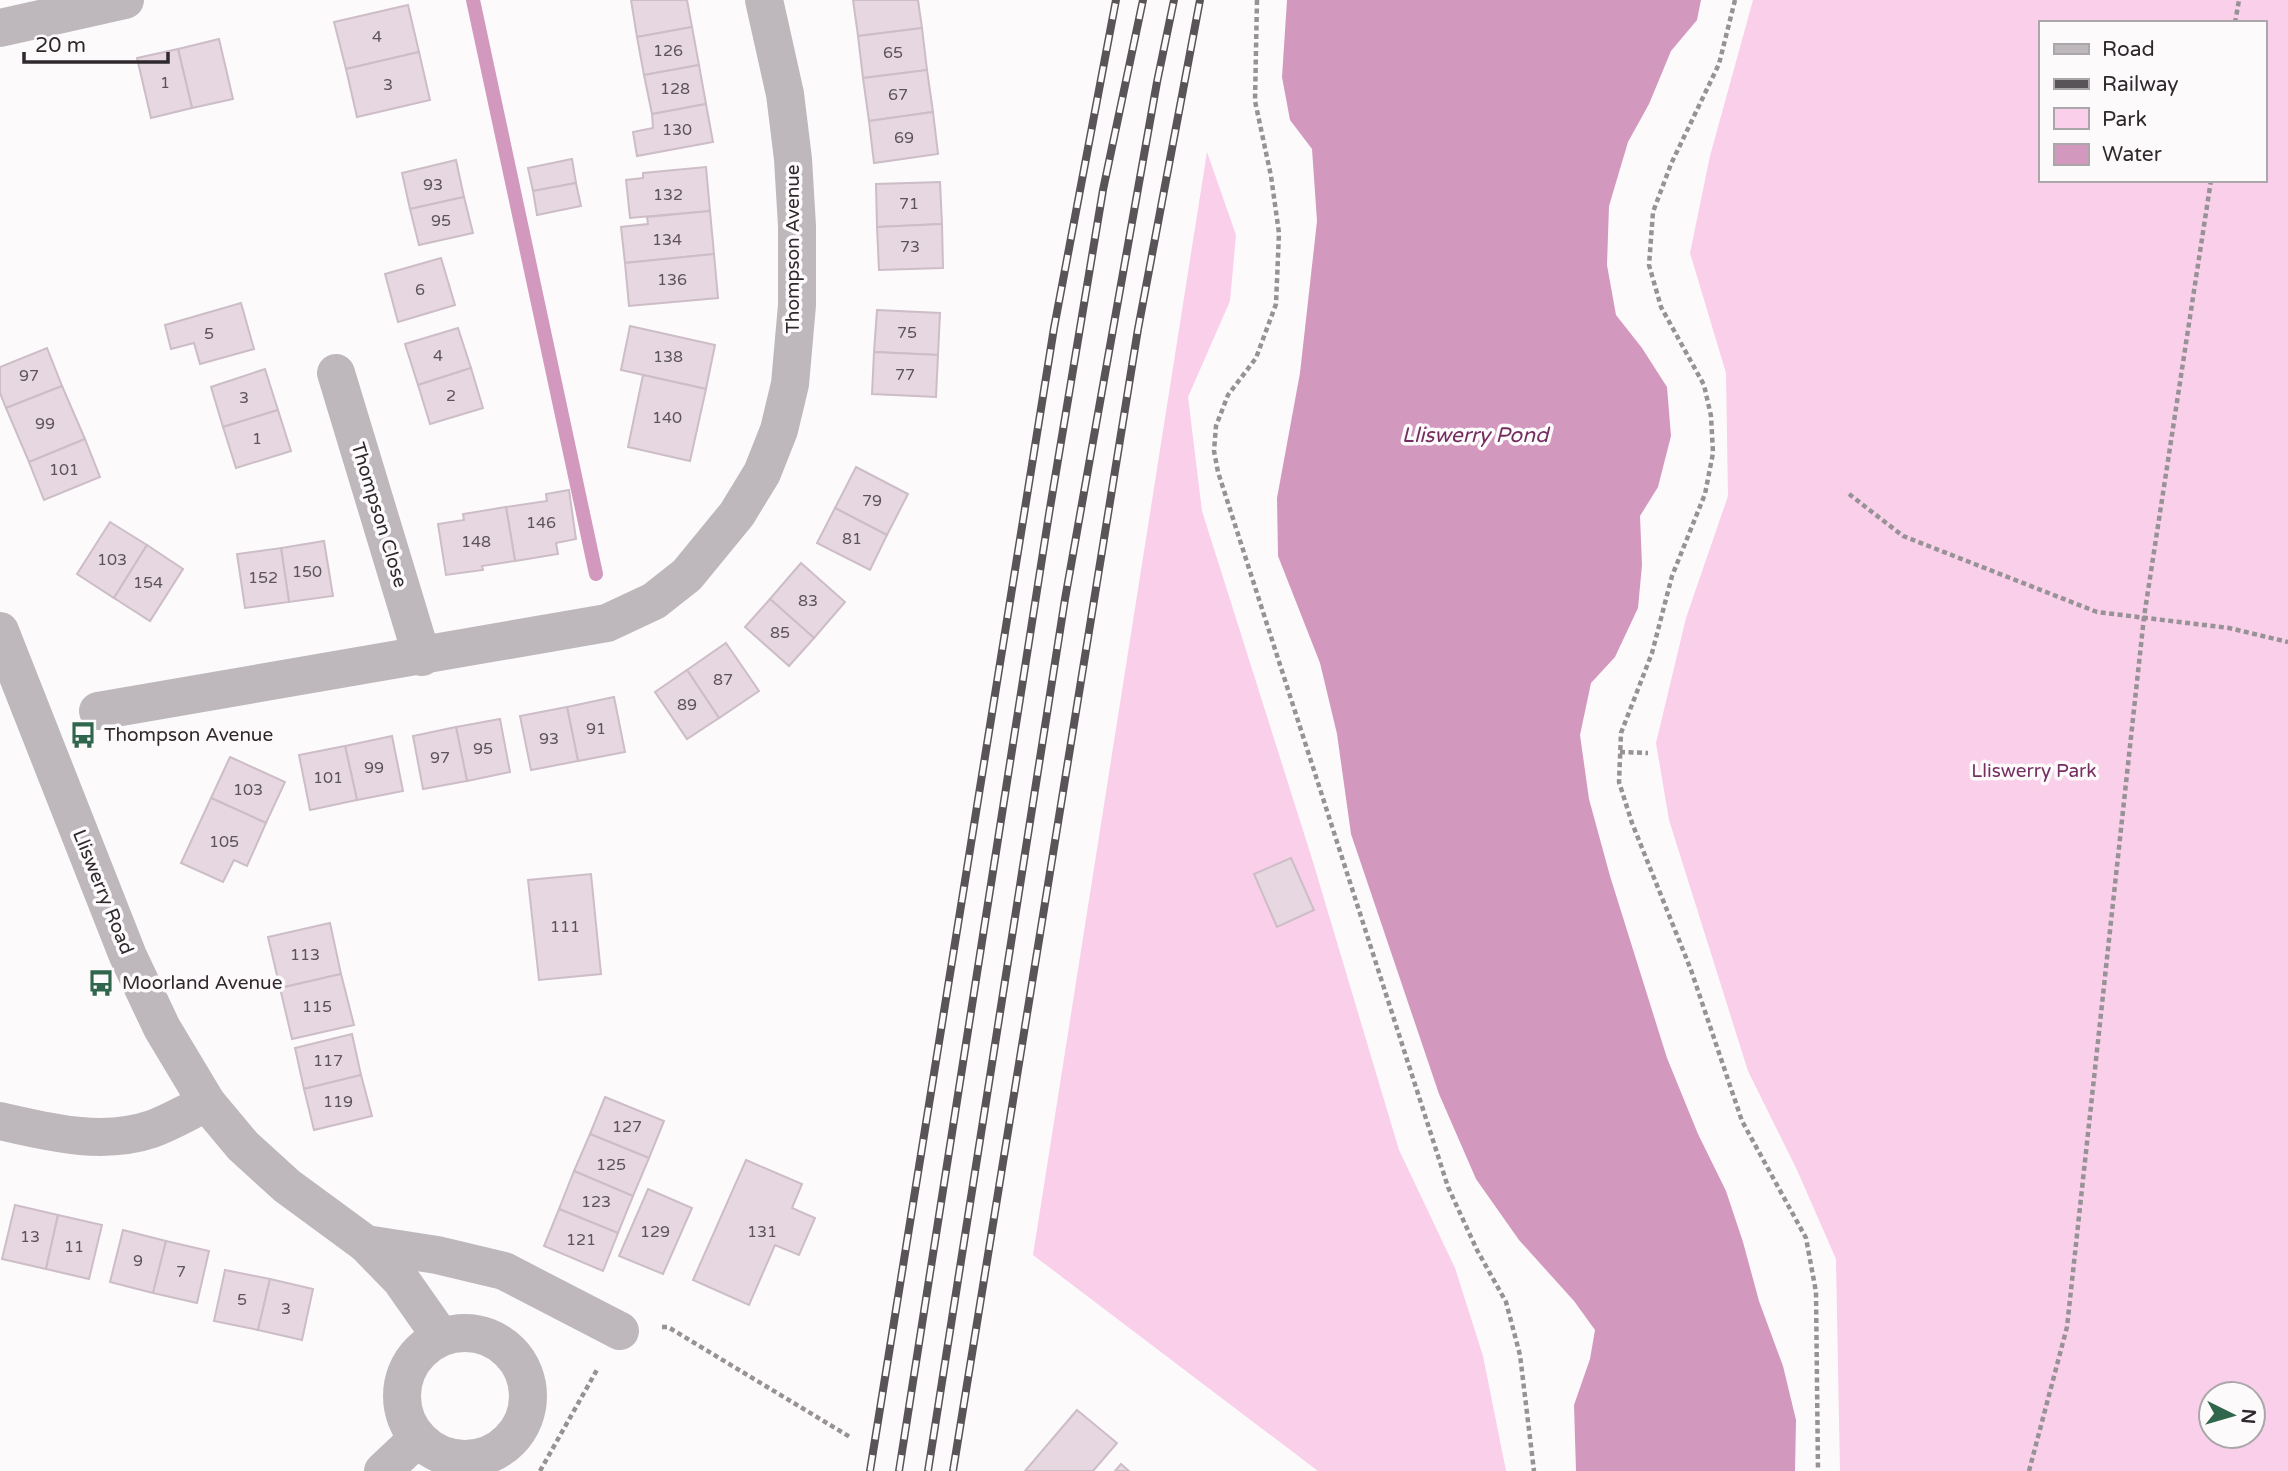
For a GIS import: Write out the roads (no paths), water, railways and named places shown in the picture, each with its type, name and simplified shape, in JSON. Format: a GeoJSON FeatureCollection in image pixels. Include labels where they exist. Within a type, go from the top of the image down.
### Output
{"type":"FeatureCollection","features":[{"type":"Feature","properties":{"kind":"street"},"geometry":{"type":"LineString","coordinates":[[0,28],[125,0]]}},
{"type":"Feature","properties":{"kind":"street","name":"Thompson Avenue"},"geometry":{"type":"LineString","coordinates":[[98,712],[607,623],[654,601],[687,575],[737,514],[762,473],[779,430],[790,384],[797,306],[797,226],[793,159],[785,94],[764,0]]}},
{"type":"Feature","properties":{"kind":"street","name":"Thompson Close"},"geometry":{"type":"LineString","coordinates":[[336,373],[422,657]]}},
{"type":"Feature","properties":{"kind":"street","name":"Lliswerry Road"},"geometry":{"type":"LineString","coordinates":[[0,631],[128,956],[162,1028],[207,1103],[243,1146],[287,1186],[366,1244],[401,1280],[441,1336]]}},
{"type":"Feature","properties":{"kind":"street"},"geometry":{"type":"LineString","coordinates":[[0,1121],[66,1136],[111,1137],[151,1129],[207,1103]]}},
{"type":"Feature","properties":{"kind":"street","name":"Lliswerry Road"},"geometry":{"type":"LineString","coordinates":[[366,1244],[438,1255],[504,1271],[620,1331]]}},
{"type":"Feature","properties":{"kind":"street"},"geometry":{"type":"LineString","coordinates":[[461,1332],[483,1334],[502,1343],[517,1359],[526,1378],[529,1399],[524,1420],[512,1438],[496,1452],[476,1459],[454,1459],[435,1452],[417,1439],[405,1418],[401,1394],[406,1370],[420,1350],[441,1336],[461,1332]]}},
{"type":"Feature","properties":{"kind":"street"},"geometry":{"type":"LineString","coordinates":[[383,1471],[417,1439]]}},
{"type":"Feature","properties":{"kind":"water","name":"Lliswerry Pond"},"geometry":{"type":"Polygon","coordinates":[[[1287,0],[1701,0],[1697,20],[1671,51],[1649,104],[1628,142],[1609,206],[1607,265],[1616,315],[1642,348],[1667,387],[1671,436],[1658,487],[1640,516],[1642,565],[1638,608],[1615,657],[1591,683],[1580,735],[1589,799],[1667,1058],[1698,1134],[1726,1191],[1759,1301],[1783,1366],[1796,1420],[1795,1471],[1576,1471],[1574,1405],[1590,1359],[1595,1330],[1574,1301],[1519,1240],[1476,1179],[1439,1094],[1351,834],[1337,734],[1320,663],[1278,556],[1277,498],[1300,373],[1317,221],[1312,149],[1290,120],[1282,77],[1287,0]]]}},
{"type":"Feature","properties":{"kind":"waterway"},"geometry":{"type":"LineString","coordinates":[[473,0],[596,574]]}},
{"type":"Feature","properties":{"kind":"railway"},"geometry":{"type":"LineString","coordinates":[[870,1471],[1054,328],[1116,0]]}},
{"type":"Feature","properties":{"kind":"railway"},"geometry":{"type":"LineString","coordinates":[[899,1471],[1049,514],[1103,190],[1143,0]]}},
{"type":"Feature","properties":{"kind":"railway"},"geometry":{"type":"LineString","coordinates":[[928,1471],[1065,599],[1174,0]]}},
{"type":"Feature","properties":{"kind":"railway"},"geometry":{"type":"LineString","coordinates":[[953,1471],[1138,329],[1200,0]]}},
{"type":"Feature","properties":{"kind":"place","name":"Thompson Avenue"},"geometry":{"type":"Point","coordinates":[83,735]}},
{"type":"Feature","properties":{"kind":"place","name":"Moorland Avenue"},"geometry":{"type":"Point","coordinates":[101,983]}},
{"type":"Feature","properties":{"kind":"park label","name":"Lliswerry Park"},"geometry":{"type":"Point","coordinates":[2034,771]}}]}
